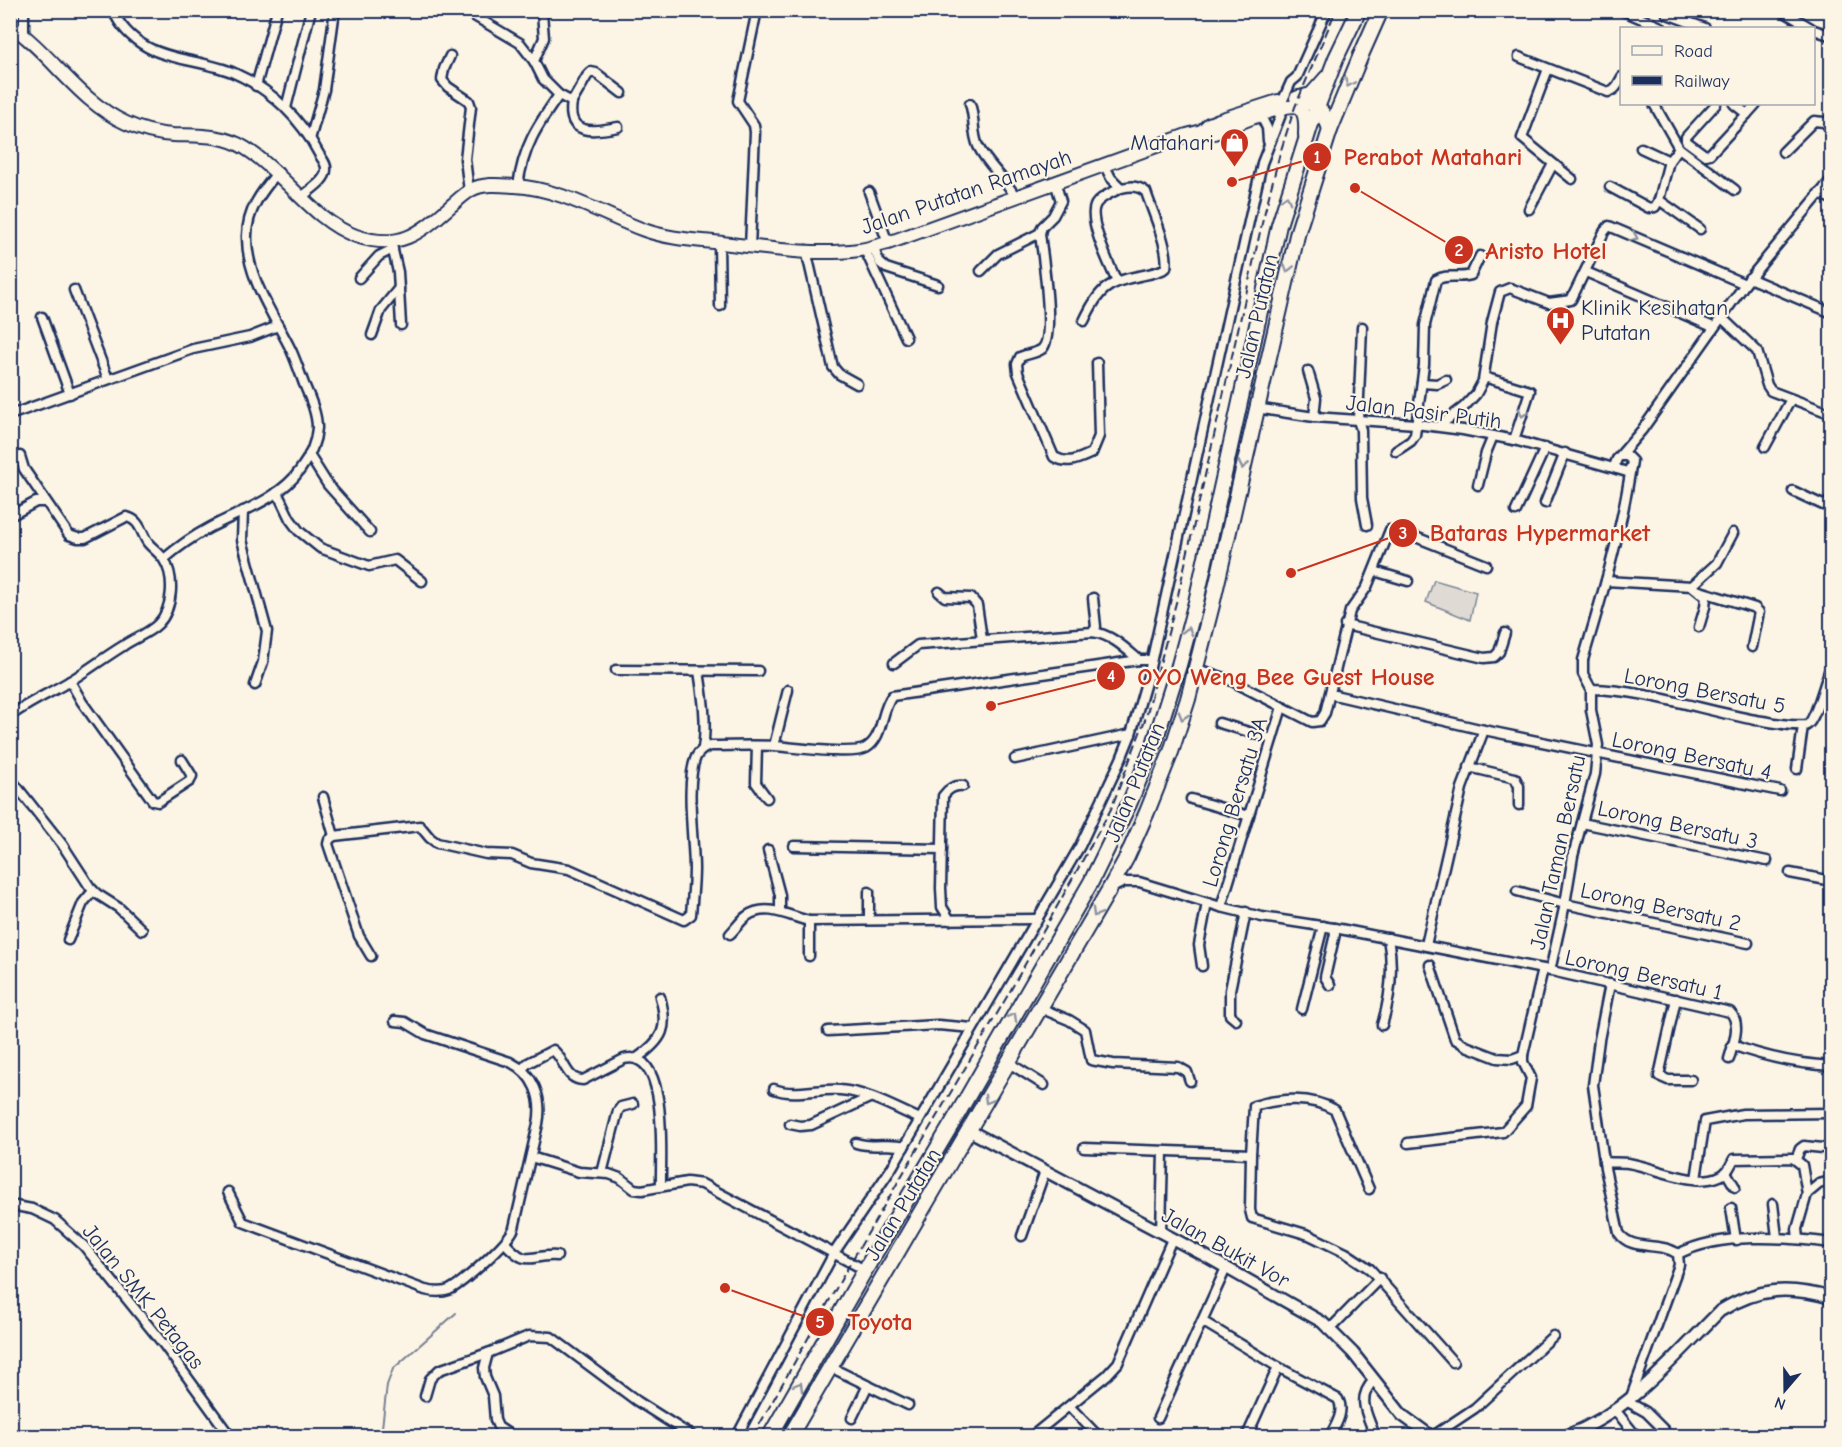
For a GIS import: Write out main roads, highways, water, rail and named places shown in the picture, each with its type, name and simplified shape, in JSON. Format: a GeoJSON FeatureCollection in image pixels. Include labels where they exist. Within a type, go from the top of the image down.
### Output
{"type":"FeatureCollection","features":[{"type":"Feature","properties":{"kind":"highway","name":"Jalan Putatan"},"geometry":{"type":"LineString","coordinates":[[770,1437],[1091,882],[1129,804],[1157,736],[1196,602],[1279,225],[1317,106],[1359,10]]}},
{"type":"Feature","properties":{"kind":"highway","name":"Jalan Putatan"},"geometry":{"type":"LineString","coordinates":[[790,1437],[1109,890],[1127,857],[1172,752],[1197,669],[1298,231],[1330,130],[1381,10]]}},
{"type":"Feature","properties":{"kind":"highway"},"geometry":{"type":"LineString","coordinates":[[1341,47],[1348,56],[1360,55]]}},
{"type":"Feature","properties":{"kind":"highway"},"geometry":{"type":"LineString","coordinates":[[1299,98],[1317,106],[1328,122],[1330,130]]}},
{"type":"Feature","properties":{"kind":"highway"},"geometry":{"type":"LineString","coordinates":[[1255,329],[1274,333]]}},
{"type":"Feature","properties":{"kind":"highway"},"geometry":{"type":"LineString","coordinates":[[1236,420],[1256,408]]}},
{"type":"Feature","properties":{"kind":"highway"},"geometry":{"type":"LineString","coordinates":[[1129,804],[1147,812]]}},
{"type":"Feature","properties":{"kind":"highway"},"geometry":{"type":"LineString","coordinates":[[957,1115],[972,1127]]}},
{"type":"Feature","properties":{"kind":"highway"},"geometry":{"type":"LineString","coordinates":[[845,1305],[861,1314]]}},
{"type":"Feature","properties":{"kind":"main road","name":"Jalan Putatan Ramayah"},"geometry":{"type":"LineString","coordinates":[[10,25],[41,49],[79,90],[101,108],[125,123],[151,132],[225,139],[242,146],[278,172],[333,224],[344,230],[392,245],[425,229],[469,191],[492,184],[552,192],[656,234],[750,246],[836,252],[869,248],[1186,135],[1202,131],[1214,133],[1261,116],[1284,103]]}},
{"type":"Feature","properties":{"kind":"main road","name":"Jalan Putatan Ramayah"},"geometry":{"type":"LineString","coordinates":[[1202,131],[1209,124],[1219,120],[1311,94],[1331,70]]}},
{"type":"Feature","properties":{"kind":"main road"},"geometry":{"type":"LineString","coordinates":[[1284,103],[1302,110],[1305,122],[1304,141]]}},
{"type":"Feature","properties":{"kind":"waterway"},"geometry":{"type":"LineString","coordinates":[[381,1436],[387,1385],[393,1369],[456,1313]]}},
{"type":"Feature","properties":{"kind":"railway"},"geometry":{"type":"LineString","coordinates":[[753,1436],[851,1262],[1008,995],[1111,809],[1146,717],[1178,595],[1280,153],[1295,107],[1336,10]]}},
{"type":"Feature","properties":{"kind":"place","name":"Matahari"},"geometry":{"type":"Point","coordinates":[1235,168]}},
{"type":"Feature","properties":{"kind":"place","name":"Perabot Matahari"},"geometry":{"type":"Point","coordinates":[1232,182]}},
{"type":"Feature","properties":{"kind":"place","name":"Aristo Hotel"},"geometry":{"type":"Point","coordinates":[1355,188]}},
{"type":"Feature","properties":{"kind":"place","name":"Klinik Kesihatan Putatan"},"geometry":{"type":"Point","coordinates":[1560,346]}},
{"type":"Feature","properties":{"kind":"place","name":"Bataras Hypermarket"},"geometry":{"type":"Point","coordinates":[1291,573]}},
{"type":"Feature","properties":{"kind":"place","name":"OYO Weng Bee Guest House"},"geometry":{"type":"Point","coordinates":[991,706]}},
{"type":"Feature","properties":{"kind":"place","name":"Toyota"},"geometry":{"type":"Point","coordinates":[725,1288]}}]}
